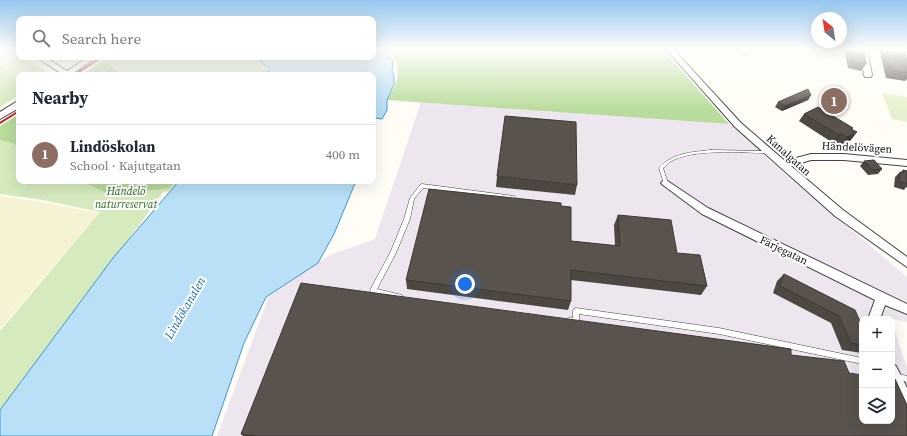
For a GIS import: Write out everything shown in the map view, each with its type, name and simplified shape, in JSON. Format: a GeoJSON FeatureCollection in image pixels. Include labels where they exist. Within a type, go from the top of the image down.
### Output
{"type":"FeatureCollection","features":[{"type":"Feature","properties":{"kind":"street","name":"Kanalgatan"},"geometry":{"type":"LineString","coordinates":[[687,69],[738,125],[768,152],[839,213],[907,263]]}},
{"type":"Feature","properties":{"kind":"street"},"geometry":{"type":"LineString","coordinates":[[867,69],[868,75]]}},
{"type":"Feature","properties":{"kind":"street"},"geometry":{"type":"LineString","coordinates":[[0,116],[16,106]]}},
{"type":"Feature","properties":{"kind":"street","name":"Händelövägen"},"geometry":{"type":"LineString","coordinates":[[783,165],[811,157],[844,156],[907,163]]}},
{"type":"Feature","properties":{"kind":"street","name":"Färjegatan"},"geometry":{"type":"LineString","coordinates":[[666,183],[705,211],[881,298],[907,309]]}},
{"type":"Feature","properties":{"kind":"street"},"geometry":{"type":"LineString","coordinates":[[875,316],[881,298]]}},
{"type":"Feature","properties":{"kind":"street"},"geometry":{"type":"LineString","coordinates":[[898,375],[907,403]]}},
{"type":"Feature","properties":{"kind":"lane"},"geometry":{"type":"LineString","coordinates":[[666,183],[661,168],[663,164],[687,154],[768,152]]}},
{"type":"Feature","properties":{"kind":"lane"},"geometry":{"type":"LineString","coordinates":[[403,297],[373,290],[394,253],[407,219],[412,198],[422,186],[519,199]]}},
{"type":"Feature","properties":{"kind":"lane"},"geometry":{"type":"LineString","coordinates":[[560,319],[576,321],[576,311],[591,313],[719,332],[859,360]]}},
{"type":"Feature","properties":{"kind":"shaded area"},"geometry":{"type":"Polygon","coordinates":[[[421,102],[729,124],[741,131],[770,161],[907,277],[907,322],[895,320],[895,316],[859,316],[859,424],[895,424],[895,331],[907,368],[907,436],[217,436],[269,296],[330,255],[375,239],[421,102]]]}},
{"type":"Feature","properties":{"kind":"shaded area"},"geometry":{"type":"Polygon","coordinates":[[[0,196],[99,213],[0,329],[0,196]]]}},
{"type":"Feature","properties":{"kind":"green space"},"geometry":{"type":"Polygon","coordinates":[[[0,69],[45,70],[44,72],[16,72],[16,97],[0,107],[0,69]]]}},
{"type":"Feature","properties":{"kind":"green space"},"geometry":{"type":"Polygon","coordinates":[[[90,69],[268,69],[269,72],[86,72],[90,69]]]}},
{"type":"Feature","properties":{"kind":"green space"},"geometry":{"type":"Polygon","coordinates":[[[92,69],[115,69],[118,72],[87,72],[92,69]]]}},
{"type":"Feature","properties":{"kind":"green space"},"geometry":{"type":"Polygon","coordinates":[[[397,69],[680,69],[729,124],[387,100],[394,88],[398,73],[397,69]]]}},
{"type":"Feature","properties":{"kind":"green space"},"geometry":{"type":"Polygon","coordinates":[[[882,93],[907,97],[907,122],[892,119],[882,93]]]}},
{"type":"Feature","properties":{"kind":"green space"},"geometry":{"type":"Polygon","coordinates":[[[16,116],[16,146],[15,144],[0,140],[0,126],[16,116]]]}},
{"type":"Feature","properties":{"kind":"green space","name":"Händelö naturreservat"},"geometry":{"type":"Polygon","coordinates":[[[16,121],[16,184],[176,184],[169,191],[163,192],[0,418],[0,331],[100,212],[43,200],[0,194],[0,133],[16,121]]]}},
{"type":"Feature","properties":{"kind":"green space"},"geometry":{"type":"Polygon","coordinates":[[[87,184],[172,184],[169,188],[112,195],[87,184]]]}},
{"type":"Feature","properties":{"kind":"water"},"geometry":{"type":"Polygon","coordinates":[[[270,69],[392,69],[394,84],[387,100],[387,110],[382,119],[376,118],[376,72],[268,72],[270,69]]]}},
{"type":"Feature","properties":{"kind":"water","name":"Lindökanalen"},"geometry":{"type":"Polygon","coordinates":[[[176,184],[355,184],[334,234],[318,263],[266,297],[244,343],[212,436],[0,436],[0,410],[113,258],[176,184]]]}},
{"type":"Feature","properties":{"kind":"building"},"geometry":{"type":"Polygon","coordinates":[[[892,69],[907,69],[907,73],[892,71],[892,69]]]}},
{"type":"Feature","properties":{"kind":"building"},"geometry":{"type":"Polygon","coordinates":[[[808,89],[811,95],[785,106],[778,102],[808,89]]]}},
{"type":"Feature","properties":{"kind":"building"},"geometry":{"type":"Polygon","coordinates":[[[818,107],[853,128],[851,129],[857,132],[847,137],[841,134],[839,135],[804,114],[818,107]]]}},
{"type":"Feature","properties":{"kind":"building"},"geometry":{"type":"Polygon","coordinates":[[[505,116],[576,122],[577,185],[497,176],[505,116]]]}},
{"type":"Feature","properties":{"kind":"building"},"geometry":{"type":"Polygon","coordinates":[[[874,160],[882,169],[872,170],[864,161],[874,160]]]}},
{"type":"Feature","properties":{"kind":"building"},"geometry":{"type":"Polygon","coordinates":[[[903,170],[907,171],[907,184],[899,181],[900,172],[903,173],[903,170]]]}},
{"type":"Feature","properties":{"kind":"building"},"geometry":{"type":"Polygon","coordinates":[[[429,189],[561,203],[561,206],[571,207],[571,241],[620,246],[618,215],[671,220],[677,253],[700,255],[707,286],[571,270],[571,301],[406,280],[429,189]]]}},
{"type":"Feature","properties":{"kind":"building"},"geometry":{"type":"Polygon","coordinates":[[[784,274],[855,310],[859,319],[859,344],[851,343],[839,316],[780,286],[784,274]]]}},
{"type":"Feature","properties":{"kind":"building"},"geometry":{"type":"Polygon","coordinates":[[[301,283],[791,349],[791,355],[844,361],[849,373],[859,375],[859,424],[895,424],[895,379],[907,405],[907,436],[256,436],[241,434],[301,283]]]}},
{"type":"Feature","properties":{"kind":"railway"},"geometry":{"type":"LineString","coordinates":[[79,72],[83,69]]}},
{"type":"Feature","properties":{"kind":"railway"},"geometry":{"type":"LineString","coordinates":[[0,123],[16,113]]}},
{"type":"Feature","properties":{"kind":"place","name":"Lindöskolan"},"geometry":{"type":"Point","coordinates":[834,101]}}]}
